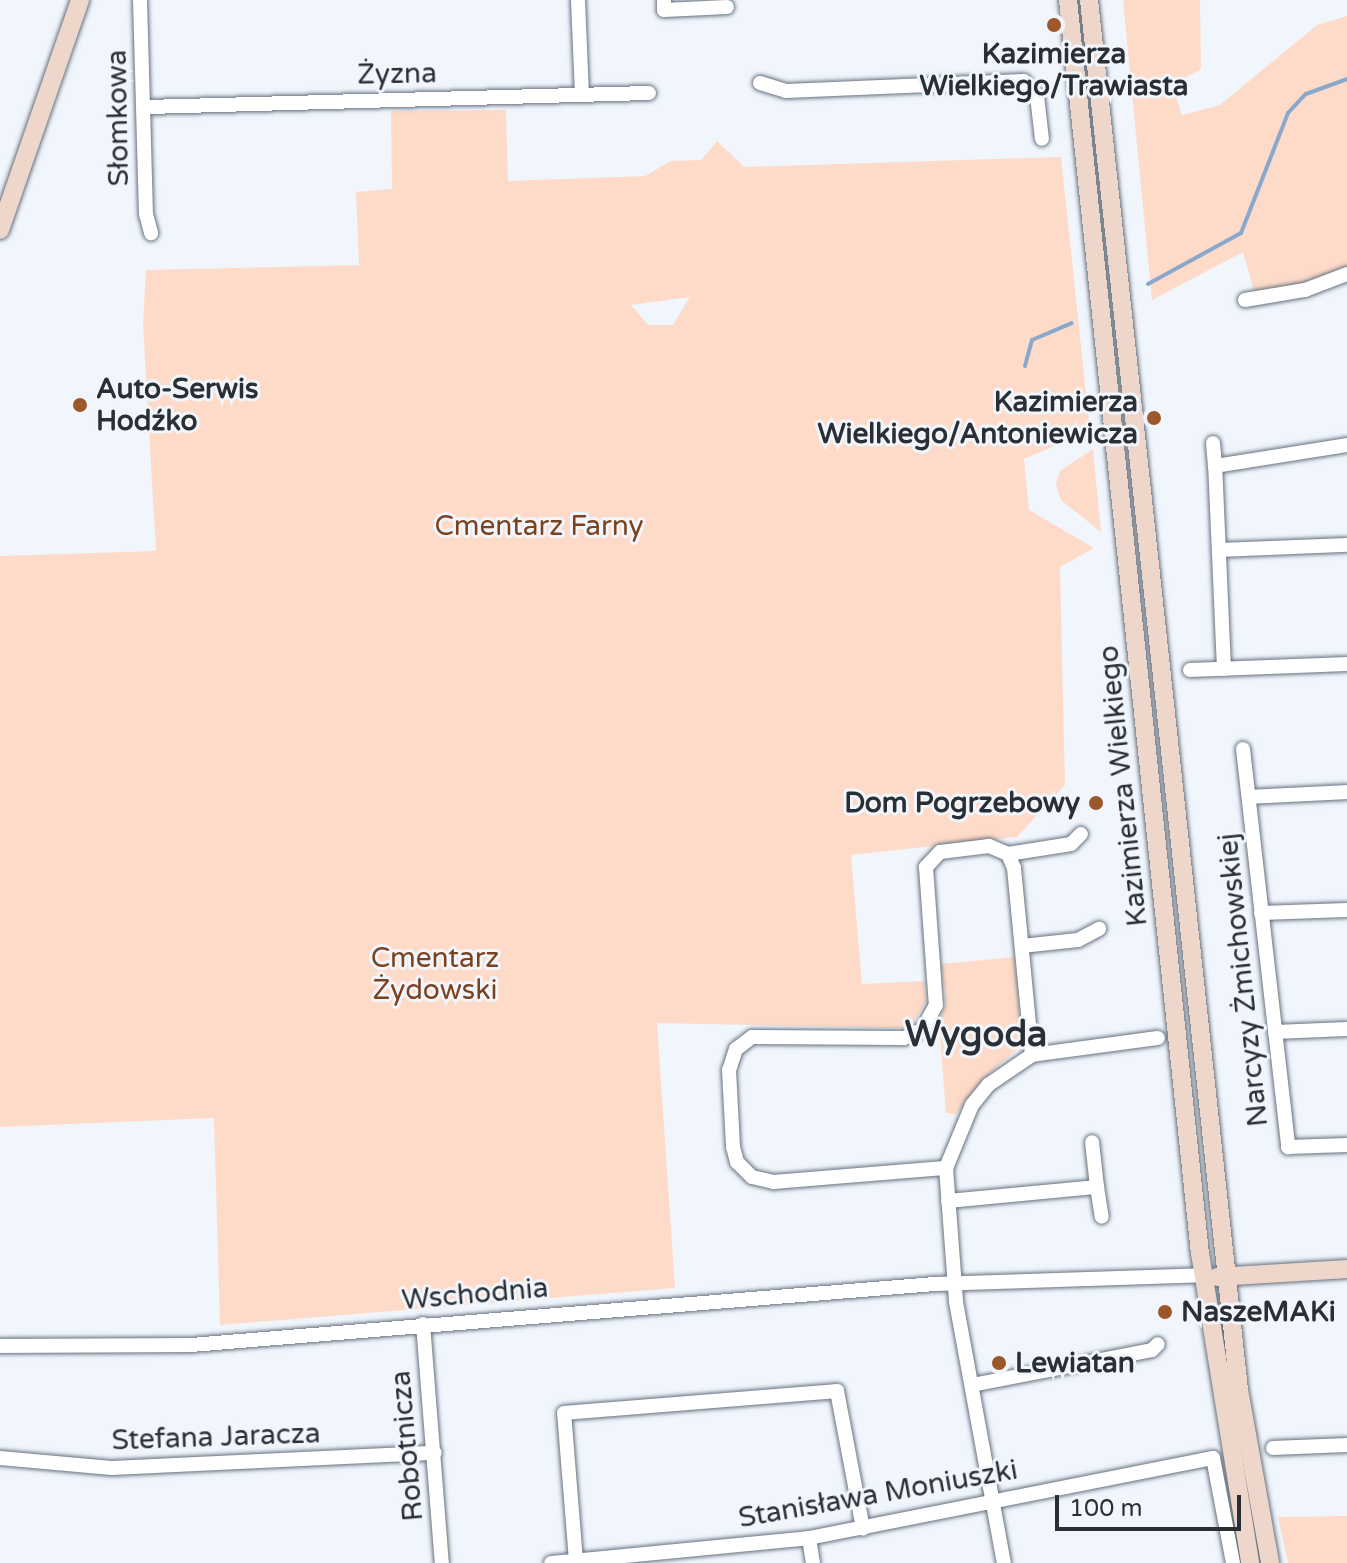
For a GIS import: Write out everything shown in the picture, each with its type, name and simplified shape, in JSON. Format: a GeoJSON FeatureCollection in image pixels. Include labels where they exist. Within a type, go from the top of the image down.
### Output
{"type":"FeatureCollection","features":[{"type":"Feature","properties":{"kind":"main road"},"geometry":{"type":"LineString","coordinates":[[0,230],[80,0]]}},
{"type":"Feature","properties":{"kind":"main road","name":"Kazimierza Wielkiego"},"geometry":{"type":"LineString","coordinates":[[1068,0],[1204,1280],[1250,1563]]}},
{"type":"Feature","properties":{"kind":"main road","name":"Kazimierza Wielkiego"},"geometry":{"type":"LineString","coordinates":[[1089,0],[1225,1274],[1239,1390],[1270,1563]]}},
{"type":"Feature","properties":{"kind":"main road"},"geometry":{"type":"LineString","coordinates":[[1075,62],[1085,69],[1095,60]]}},
{"type":"Feature","properties":{"kind":"main road"},"geometry":{"type":"LineString","coordinates":[[1115,441],[1137,445]]}},
{"type":"Feature","properties":{"kind":"main road"},"geometry":{"type":"LineString","coordinates":[[1186,1121],[1209,1119]]}},
{"type":"Feature","properties":{"kind":"main road"},"geometry":{"type":"LineString","coordinates":[[1204,1280],[1225,1274],[1347,1269]]}},
{"type":"Feature","properties":{"kind":"street","name":"Słomkowa"},"geometry":{"type":"LineString","coordinates":[[140,0],[147,107],[146,214],[151,233]]}},
{"type":"Feature","properties":{"kind":"street"},"geometry":{"type":"LineString","coordinates":[[578,0],[582,95]]}},
{"type":"Feature","properties":{"kind":"street"},"geometry":{"type":"LineString","coordinates":[[664,0],[664,10],[727,7]]}},
{"type":"Feature","properties":{"kind":"street"},"geometry":{"type":"LineString","coordinates":[[760,83],[786,91],[1024,81],[1037,96],[1042,139]]}},
{"type":"Feature","properties":{"kind":"street","name":"Żyzna"},"geometry":{"type":"LineString","coordinates":[[147,107],[649,93]]}},
{"type":"Feature","properties":{"kind":"street"},"geometry":{"type":"LineString","coordinates":[[1245,300],[1305,290],[1347,274]]}},
{"type":"Feature","properties":{"kind":"street"},"geometry":{"type":"LineString","coordinates":[[1213,443],[1224,669]]}},
{"type":"Feature","properties":{"kind":"street"},"geometry":{"type":"LineString","coordinates":[[1215,466],[1347,445]]}},
{"type":"Feature","properties":{"kind":"street"},"geometry":{"type":"LineString","coordinates":[[1220,550],[1347,545]]}},
{"type":"Feature","properties":{"kind":"street"},"geometry":{"type":"LineString","coordinates":[[1190,670],[1347,664]]}},
{"type":"Feature","properties":{"kind":"street","name":"Narcyzy Żmichowskiej"},"geometry":{"type":"LineString","coordinates":[[1243,749],[1288,1147],[1347,1145]]}},
{"type":"Feature","properties":{"kind":"street"},"geometry":{"type":"LineString","coordinates":[[1249,797],[1347,792]]}},
{"type":"Feature","properties":{"kind":"street"},"geometry":{"type":"LineString","coordinates":[[946,1168],[774,1182],[752,1177],[737,1162],[733,1147],[731,1059],[744,1041],[761,1036],[904,1038],[922,1030],[936,1005],[924,876],[930,860],[940,852],[975,846],[1008,854],[1071,844],[1081,834]]}},
{"type":"Feature","properties":{"kind":"street"},"geometry":{"type":"LineString","coordinates":[[1008,854],[1022,946],[1032,1055]]}},
{"type":"Feature","properties":{"kind":"street"},"geometry":{"type":"LineString","coordinates":[[1261,913],[1347,910]]}},
{"type":"Feature","properties":{"kind":"street"},"geometry":{"type":"LineString","coordinates":[[1022,946],[1078,940],[1099,929]]}},
{"type":"Feature","properties":{"kind":"street"},"geometry":{"type":"LineString","coordinates":[[1275,1032],[1347,1029]]}},
{"type":"Feature","properties":{"kind":"street"},"geometry":{"type":"LineString","coordinates":[[1004,1563],[955,1284],[946,1168],[972,1105],[988,1085],[1032,1055],[1158,1038]]}},
{"type":"Feature","properties":{"kind":"street"},"geometry":{"type":"LineString","coordinates":[[1092,1142],[1102,1217]]}},
{"type":"Feature","properties":{"kind":"street"},"geometry":{"type":"LineString","coordinates":[[948,1201],[1097,1187]]}},
{"type":"Feature","properties":{"kind":"street","name":"Wschodnia"},"geometry":{"type":"LineString","coordinates":[[0,1346],[191,1345],[423,1324],[955,1284],[1204,1280]]}},
{"type":"Feature","properties":{"kind":"street","name":"Robotnicza"},"geometry":{"type":"LineString","coordinates":[[423,1324],[442,1563]]}},
{"type":"Feature","properties":{"kind":"street"},"geometry":{"type":"LineString","coordinates":[[972,1385],[1152,1350],[1158,1344]]}},
{"type":"Feature","properties":{"kind":"street"},"geometry":{"type":"LineString","coordinates":[[576,1561],[564,1413],[837,1391],[863,1529]]}},
{"type":"Feature","properties":{"kind":"street"},"geometry":{"type":"LineString","coordinates":[[1273,1448],[1347,1445]]}},
{"type":"Feature","properties":{"kind":"street","name":"Stefana Jaracza"},"geometry":{"type":"LineString","coordinates":[[0,1458],[112,1468],[435,1453]]}},
{"type":"Feature","properties":{"kind":"street","name":"Stanisława Moniuszki"},"geometry":{"type":"LineString","coordinates":[[551,1563],[665,1558],[809,1538],[1213,1458],[1233,1563]]}},
{"type":"Feature","properties":{"kind":"street"},"geometry":{"type":"LineString","coordinates":[[809,1538],[813,1563]]}},
{"type":"Feature","properties":{"kind":"green space"},"geometry":{"type":"Polygon","coordinates":[[[1123,0],[1200,0],[1201,69],[1172,85],[1182,115],[1220,105],[1317,25],[1347,16],[1347,274],[1256,298],[1243,252],[1152,300],[1123,0]]]}},
{"type":"Feature","properties":{"kind":"green space"},"geometry":{"type":"Polygon","coordinates":[[[506,110],[508,181],[645,176],[671,161],[701,160],[717,141],[744,167],[1061,157],[1090,431],[1024,459],[1029,510],[1094,548],[1060,567],[1065,785],[1017,837],[851,855],[862,984],[924,981],[926,1002],[912,1024],[901,1028],[657,1023],[675,1288],[220,1325],[214,1118],[0,1127],[0,556],[156,551],[143,324],[146,270],[359,265],[356,192],[392,189],[391,111],[506,110]],[[690,297],[631,305],[648,325],[673,325],[690,297]]]}},
{"type":"Feature","properties":{"kind":"green space"},"geometry":{"type":"Polygon","coordinates":[[[1093,449],[1101,532],[1061,500],[1056,485],[1060,471],[1093,449]]]}},
{"type":"Feature","properties":{"kind":"green space"},"geometry":{"type":"Polygon","coordinates":[[[1015,957],[1022,1045],[985,1077],[956,1114],[946,1113],[939,1024],[946,1003],[941,964],[1015,957]]]}},
{"type":"Feature","properties":{"kind":"green space"},"geometry":{"type":"Polygon","coordinates":[[[1347,1516],[1347,1563],[1288,1563],[1278,1517],[1347,1516]]]}},
{"type":"Feature","properties":{"kind":"waterway"},"geometry":{"type":"LineString","coordinates":[[1148,284],[1241,233],[1288,113],[1306,94],[1347,79]]}},
{"type":"Feature","properties":{"kind":"waterway"},"geometry":{"type":"LineString","coordinates":[[1025,366],[1032,340],[1072,323]]}},
{"type":"Feature","properties":{"kind":"place","name":"Kazimierza Wielkiego/Trawiasta"},"geometry":{"type":"Point","coordinates":[1054,25]}},
{"type":"Feature","properties":{"kind":"place","name":"Auto-Serwis Hodźko"},"geometry":{"type":"Point","coordinates":[80,405]}},
{"type":"Feature","properties":{"kind":"place","name":"Kazimierza Wielkiego/Antoniewicza"},"geometry":{"type":"Point","coordinates":[1154,418]}},
{"type":"Feature","properties":{"kind":"place","name":"Dom Pogrzebowy"},"geometry":{"type":"Point","coordinates":[1096,803]}},
{"type":"Feature","properties":{"kind":"place","name":"NaszeMAKi"},"geometry":{"type":"Point","coordinates":[1165,1312]}},
{"type":"Feature","properties":{"kind":"place","name":"Lewiatan"},"geometry":{"type":"Point","coordinates":[999,1363]}},
{"type":"Feature","properties":{"kind":"district","name":"Wygoda"},"geometry":{"type":"Point","coordinates":[976,1035]}},
{"type":"Feature","properties":{"kind":"park label","name":"Cmentarz Farny"},"geometry":{"type":"Point","coordinates":[539,526]}},
{"type":"Feature","properties":{"kind":"park label","name":"Cmentarz Żydowski"},"geometry":{"type":"Point","coordinates":[435,974]}}]}
